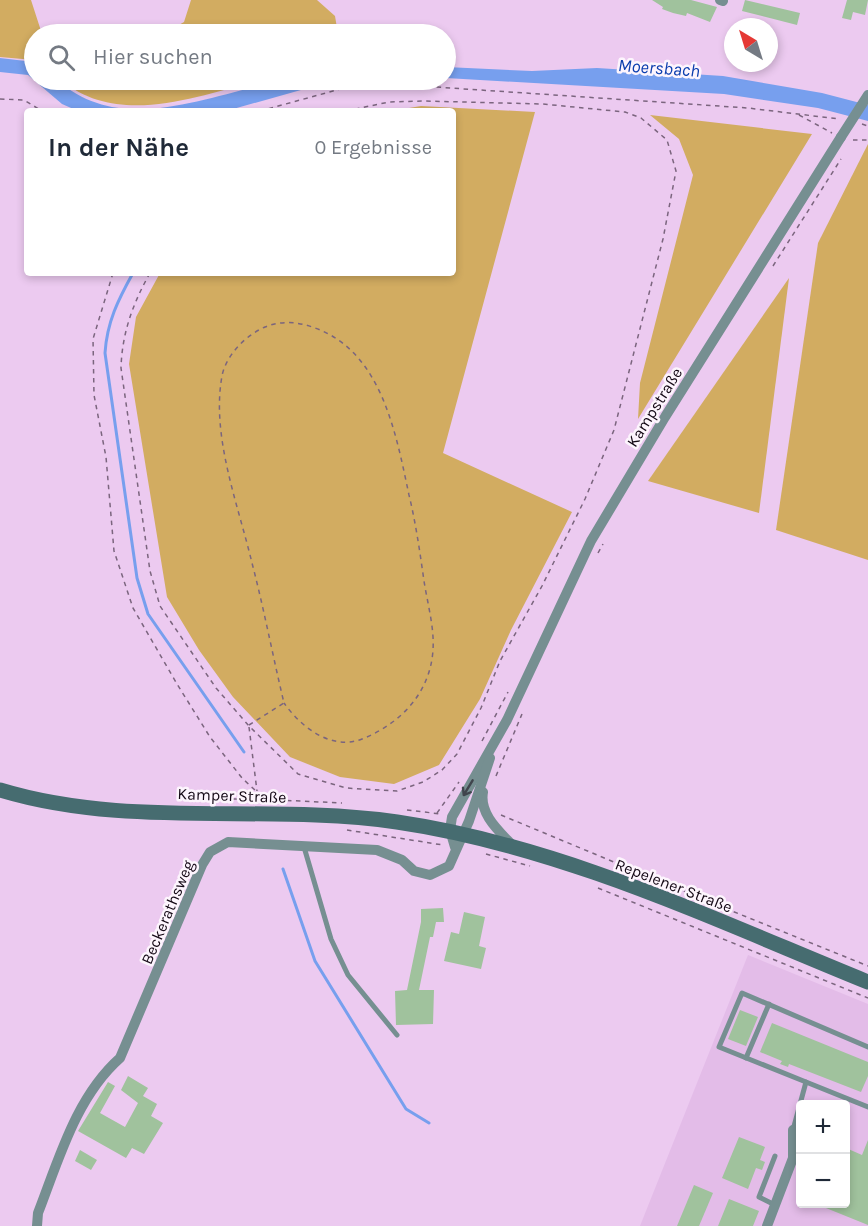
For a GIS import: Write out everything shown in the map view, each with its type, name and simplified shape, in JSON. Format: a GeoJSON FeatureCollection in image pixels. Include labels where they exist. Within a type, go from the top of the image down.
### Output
{"type":"FeatureCollection","features":[{"type":"Feature","properties":{"kind":"main road","name":"Kamper Straße"},"geometry":{"type":"LineString","coordinates":[[0,790],[75,806],[328,816],[394,821],[457,832]]}},
{"type":"Feature","properties":{"kind":"main road","name":"Repelener Straße"},"geometry":{"type":"LineString","coordinates":[[457,832],[514,846],[665,899],[868,982]]}},
{"type":"Feature","properties":{"kind":"street","name":"Kampstraße"},"geometry":{"type":"LineString","coordinates":[[457,832],[452,817],[493,748],[591,541],[665,417],[868,95]]}},
{"type":"Feature","properties":{"kind":"street","name":"Kampstraße"},"geometry":{"type":"LineString","coordinates":[[493,748],[490,777],[481,800],[493,825],[514,846]]}},
{"type":"Feature","properties":{"kind":"street","name":"Kampstraße"},"geometry":{"type":"LineString","coordinates":[[457,832],[490,777]]}},
{"type":"Feature","properties":{"kind":"street","name":"Beckerathsweg"},"geometry":{"type":"LineString","coordinates":[[37,1226],[38,1213],[77,1117],[98,1079],[120,1058],[202,865],[210,852],[228,843],[377,850],[402,860],[414,871],[430,875],[449,866],[457,832]]}},
{"type":"Feature","properties":{"kind":"street"},"geometry":{"type":"LineString","coordinates":[[767,1226],[794,1158],[793,1130]]}},
{"type":"Feature","properties":{"kind":"lane"},"geometry":{"type":"LineString","coordinates":[[304,847],[331,939],[348,975],[397,1035]]}},
{"type":"Feature","properties":{"kind":"lane"},"geometry":{"type":"LineString","coordinates":[[868,1047],[742,993],[719,1047],[868,1107]]}},
{"type":"Feature","properties":{"kind":"lane"},"geometry":{"type":"LineString","coordinates":[[746,1058],[769,1004]]}},
{"type":"Feature","properties":{"kind":"lane"},"geometry":{"type":"LineString","coordinates":[[793,1130],[806,1082]]}},
{"type":"Feature","properties":{"kind":"lane"},"geometry":{"type":"LineString","coordinates":[[775,1156],[759,1197],[775,1205]]}},
{"type":"Feature","properties":{"kind":"path"},"geometry":{"type":"LineString","coordinates":[[456,88],[748,108],[846,121]]}},
{"type":"Feature","properties":{"kind":"path"},"geometry":{"type":"LineString","coordinates":[[271,108],[337,90]]}},
{"type":"Feature","properties":{"kind":"path"},"geometry":{"type":"LineString","coordinates":[[0,99],[24,100],[37,108]]}},
{"type":"Feature","properties":{"kind":"path"},"geometry":{"type":"LineString","coordinates":[[149,276],[130,314],[122,341],[121,368],[150,571],[160,606],[180,639],[216,688],[249,726],[298,774],[346,788],[397,790],[423,782],[442,770],[457,754],[481,708],[500,661],[542,586],[585,499],[614,430],[673,192],[676,171],[667,140],[641,118],[625,112],[543,104],[423,101],[389,102],[360,108]]}},
{"type":"Feature","properties":{"kind":"path"},"geometry":{"type":"LineString","coordinates":[[798,115],[850,141],[868,140]]}},
{"type":"Feature","properties":{"kind":"path"},"geometry":{"type":"LineString","coordinates":[[857,123],[868,126]]}},
{"type":"Feature","properties":{"kind":"path"},"geometry":{"type":"LineString","coordinates":[[112,276],[93,339],[94,395],[106,457],[114,551],[133,608],[177,684],[210,737],[242,778],[257,792],[249,726]]}},
{"type":"Feature","properties":{"kind":"path"},"geometry":{"type":"LineString","coordinates":[[288,322],[326,332],[349,347],[366,368],[381,396],[400,450],[414,514],[434,638],[428,680],[414,703],[401,717],[380,732],[355,742],[331,741],[297,721],[284,703],[228,465],[219,400],[223,372],[232,353],[249,336],[266,327],[288,322]]}},
{"type":"Feature","properties":{"kind":"path"},"geometry":{"type":"LineString","coordinates":[[594,562],[604,541]]}},
{"type":"Feature","properties":{"kind":"path"},"geometry":{"type":"LineString","coordinates":[[249,726],[284,703]]}},
{"type":"Feature","properties":{"kind":"path"},"geometry":{"type":"LineString","coordinates":[[490,777],[522,714]]}},
{"type":"Feature","properties":{"kind":"path"},"geometry":{"type":"LineString","coordinates":[[176,799],[294,800],[347,804]]}},
{"type":"Feature","properties":{"kind":"path"},"geometry":{"type":"LineString","coordinates":[[400,809],[437,813]]}},
{"type":"Feature","properties":{"kind":"path"},"geometry":{"type":"LineString","coordinates":[[496,813],[702,899]]}},
{"type":"Feature","properties":{"kind":"path"},"geometry":{"type":"LineString","coordinates":[[713,903],[868,966]]}},
{"type":"Feature","properties":{"kind":"shaded area"},"geometry":{"type":"Polygon","coordinates":[[[0,0],[31,0],[39,24],[24,24],[24,59],[0,57],[0,0]]]}},
{"type":"Feature","properties":{"kind":"shaded area"},"geometry":{"type":"Polygon","coordinates":[[[191,0],[317,0],[335,16],[336,24],[180,24],[184,22],[191,0]]]}},
{"type":"Feature","properties":{"kind":"shaded area"},"geometry":{"type":"Polygon","coordinates":[[[77,90],[226,90],[185,100],[133,105],[108,103],[77,90]]]}},
{"type":"Feature","properties":{"kind":"shaded area"},"geometry":{"type":"Polygon","coordinates":[[[421,106],[535,112],[443,453],[572,512],[511,630],[480,699],[439,765],[394,784],[340,777],[290,757],[233,697],[199,650],[167,597],[129,364],[136,317],[158,276],[456,276],[456,108],[409,108],[421,106]]]}},
{"type":"Feature","properties":{"kind":"shaded area"},"geometry":{"type":"Polygon","coordinates":[[[650,115],[812,134],[638,419],[640,383],[693,175],[679,139],[650,115]]]}},
{"type":"Feature","properties":{"kind":"shaded area"},"geometry":{"type":"Polygon","coordinates":[[[868,144],[868,560],[776,530],[818,243],[868,144]]]}},
{"type":"Feature","properties":{"kind":"shaded area"},"geometry":{"type":"Polygon","coordinates":[[[789,278],[759,513],[648,481],[789,278]]]}},
{"type":"Feature","properties":{"kind":"shaded area"},"geometry":{"type":"Polygon","coordinates":[[[748,955],[868,1004],[868,1226],[640,1226],[748,955]]]}},
{"type":"Feature","properties":{"kind":"water"},"geometry":{"type":"Polygon","coordinates":[[[0,58],[24,61],[24,75],[0,72],[0,58]]]}},
{"type":"Feature","properties":{"kind":"water","name":"Moersbach"},"geometry":{"type":"Polygon","coordinates":[[[456,67],[532,71],[597,68],[723,76],[822,93],[868,105],[868,121],[818,108],[724,94],[456,79],[456,67]]]}},
{"type":"Feature","properties":{"kind":"water"},"geometry":{"type":"Polygon","coordinates":[[[46,90],[72,90],[84,98],[112,107],[126,108],[71,108],[62,104],[46,90]]]}},
{"type":"Feature","properties":{"kind":"water"},"geometry":{"type":"Polygon","coordinates":[[[245,90],[301,90],[237,108],[156,108],[201,101],[245,90]]]}},
{"type":"Feature","properties":{"kind":"building"},"geometry":{"type":"Polygon","coordinates":[[[652,0],[691,0],[717,7],[710,22],[687,13],[686,16],[662,9],[663,7],[652,0]]]}},
{"type":"Feature","properties":{"kind":"building"},"geometry":{"type":"Polygon","coordinates":[[[745,0],[800,13],[797,25],[778,20],[778,18],[742,11],[745,0]]]}},
{"type":"Feature","properties":{"kind":"building"},"geometry":{"type":"Polygon","coordinates":[[[847,0],[868,0],[865,15],[853,12],[851,20],[842,18],[847,0]]]}},
{"type":"Feature","properties":{"kind":"building"},"geometry":{"type":"Polygon","coordinates":[[[443,908],[444,922],[436,922],[433,937],[430,937],[419,990],[434,990],[433,1024],[396,1025],[395,991],[407,990],[421,922],[421,909],[443,908]]]}},
{"type":"Feature","properties":{"kind":"building"},"geometry":{"type":"Polygon","coordinates":[[[464,912],[485,917],[479,946],[486,948],[481,969],[444,961],[451,932],[459,934],[464,912]]]}},
{"type":"Feature","properties":{"kind":"building"},"geometry":{"type":"Polygon","coordinates":[[[740,1010],[758,1017],[746,1046],[728,1039],[740,1010]]]}},
{"type":"Feature","properties":{"kind":"building"},"geometry":{"type":"Polygon","coordinates":[[[772,1023],[868,1062],[868,1076],[861,1092],[789,1064],[788,1067],[780,1064],[782,1061],[760,1052],[772,1023]]]}},
{"type":"Feature","properties":{"kind":"building"},"geometry":{"type":"Polygon","coordinates":[[[128,1076],[148,1088],[143,1096],[157,1104],[151,1116],[163,1123],[144,1154],[132,1148],[126,1158],[78,1131],[108,1082],[115,1086],[100,1113],[125,1127],[138,1103],[121,1090],[128,1076]]]}},
{"type":"Feature","properties":{"kind":"building"},"geometry":{"type":"Polygon","coordinates":[[[739,1137],[765,1147],[760,1160],[765,1162],[762,1170],[756,1168],[748,1189],[722,1178],[739,1137]]]}},
{"type":"Feature","properties":{"kind":"building"},"geometry":{"type":"Polygon","coordinates":[[[868,1140],[868,1225],[826,1208],[850,1208],[850,1150],[862,1155],[868,1140]]]}},
{"type":"Feature","properties":{"kind":"building"},"geometry":{"type":"Polygon","coordinates":[[[80,1150],[97,1160],[91,1170],[75,1161],[80,1150]]]}},
{"type":"Feature","properties":{"kind":"building"},"geometry":{"type":"Polygon","coordinates":[[[694,1185],[713,1193],[699,1226],[677,1226],[694,1185]]]}},
{"type":"Feature","properties":{"kind":"building"},"geometry":{"type":"Polygon","coordinates":[[[729,1199],[759,1211],[753,1226],[718,1226],[729,1199]]]}},
{"type":"Feature","properties":{"kind":"waterway"},"geometry":{"type":"LineString","coordinates":[[132,276],[114,312],[105,353],[137,578],[148,614],[244,752]]}},
{"type":"Feature","properties":{"kind":"waterway"},"geometry":{"type":"LineString","coordinates":[[283,869],[315,961],[406,1109],[429,1123]]}}]}
